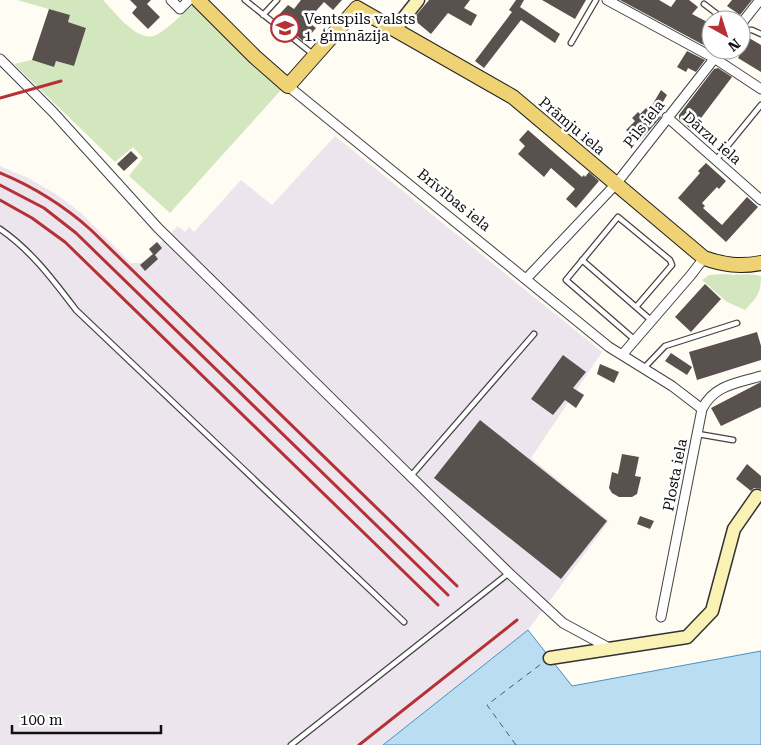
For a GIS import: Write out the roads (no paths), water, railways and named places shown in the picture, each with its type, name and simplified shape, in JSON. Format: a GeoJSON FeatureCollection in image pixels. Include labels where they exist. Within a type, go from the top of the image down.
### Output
{"type":"FeatureCollection","features":[{"type":"Feature","properties":{"kind":"main road","name":"Brīvības iela"},"geometry":{"type":"LineString","coordinates":[[198,0],[255,57],[288,86]]}},
{"type":"Feature","properties":{"kind":"main road"},"geometry":{"type":"LineString","coordinates":[[288,86],[360,4]]}},
{"type":"Feature","properties":{"kind":"main road","name":"Prāmju iela"},"geometry":{"type":"LineString","coordinates":[[360,4],[395,29],[512,97],[704,258],[719,264],[733,266],[761,263]]}},
{"type":"Feature","properties":{"kind":"street"},"geometry":{"type":"LineString","coordinates":[[171,0],[180,9],[189,0]]}},
{"type":"Feature","properties":{"kind":"street"},"geometry":{"type":"LineString","coordinates":[[395,29],[418,0]]}},
{"type":"Feature","properties":{"kind":"street"},"geometry":{"type":"LineString","coordinates":[[606,0],[701,51]]}},
{"type":"Feature","properties":{"kind":"street"},"geometry":{"type":"LineString","coordinates":[[751,11],[760,0]]}},
{"type":"Feature","properties":{"kind":"street"},"geometry":{"type":"LineString","coordinates":[[1,60],[53,112],[158,228],[508,574],[563,623],[611,649]]}},
{"type":"Feature","properties":{"kind":"street","name":"Pils iela"},"geometry":{"type":"LineString","coordinates":[[526,280],[616,184],[712,60]]}},
{"type":"Feature","properties":{"kind":"street"},"geometry":{"type":"LineString","coordinates":[[717,60],[761,89]]}},
{"type":"Feature","properties":{"kind":"street","name":"Brīvības iela"},"geometry":{"type":"LineString","coordinates":[[288,86],[609,347],[672,386],[702,409]]}},
{"type":"Feature","properties":{"kind":"street","name":"Dārzu iela"},"geometry":{"type":"LineString","coordinates":[[667,117],[716,161],[760,196]]}},
{"type":"Feature","properties":{"kind":"street"},"geometry":{"type":"LineString","coordinates":[[622,355],[704,258]]}},
{"type":"Feature","properties":{"kind":"street","name":"Plosta iela"},"geometry":{"type":"LineString","coordinates":[[661,617],[702,409],[707,399],[720,388],[761,376]]}},
{"type":"Feature","properties":{"kind":"street"},"geometry":{"type":"LineString","coordinates":[[550,658],[687,637],[712,610],[734,529],[757,496]]}},
{"type":"Feature","properties":{"kind":"lane"},"geometry":{"type":"LineString","coordinates":[[245,0],[315,56]]}},
{"type":"Feature","properties":{"kind":"lane"},"geometry":{"type":"LineString","coordinates":[[263,15],[278,0]]}},
{"type":"Feature","properties":{"kind":"lane"},"geometry":{"type":"LineString","coordinates":[[571,43],[596,0]]}},
{"type":"Feature","properties":{"kind":"lane"},"geometry":{"type":"LineString","coordinates":[[704,4],[712,10]]}},
{"type":"Feature","properties":{"kind":"lane"},"geometry":{"type":"LineString","coordinates":[[716,161],[761,106]]}},
{"type":"Feature","properties":{"kind":"lane"},"geometry":{"type":"LineString","coordinates":[[635,340],[566,280],[618,217],[670,260],[672,265],[636,307]]}},
{"type":"Feature","properties":{"kind":"lane"},"geometry":{"type":"LineString","coordinates":[[0,229],[14,238],[48,273],[76,310],[404,622]]}},
{"type":"Feature","properties":{"kind":"lane"},"geometry":{"type":"LineString","coordinates":[[582,260],[652,320]]}},
{"type":"Feature","properties":{"kind":"lane"},"geometry":{"type":"LineString","coordinates":[[643,368],[665,346],[737,322]]}},
{"type":"Feature","properties":{"kind":"lane"},"geometry":{"type":"LineString","coordinates":[[410,476],[534,334]]}},
{"type":"Feature","properties":{"kind":"lane"},"geometry":{"type":"LineString","coordinates":[[697,433],[733,440]]}},
{"type":"Feature","properties":{"kind":"lane"},"geometry":{"type":"LineString","coordinates":[[291,745],[508,574]]}},
{"type":"Feature","properties":{"kind":"water"},"geometry":{"type":"Polygon","coordinates":[[[528,630],[572,686],[761,651],[761,745],[383,745],[528,630]]]}},
{"type":"Feature","properties":{"kind":"railway"},"geometry":{"type":"LineString","coordinates":[[0,98],[61,81]]}},
{"type":"Feature","properties":{"kind":"railway"},"geometry":{"type":"LineString","coordinates":[[0,173],[48,197],[91,230],[457,586]]}},
{"type":"Feature","properties":{"kind":"railway"},"geometry":{"type":"LineString","coordinates":[[0,185],[44,208],[76,233],[448,595]]}},
{"type":"Feature","properties":{"kind":"railway"},"geometry":{"type":"LineString","coordinates":[[0,200],[32,218],[65,242],[438,605]]}},
{"type":"Feature","properties":{"kind":"railway"},"geometry":{"type":"LineString","coordinates":[[359,745],[517,620]]}},
{"type":"Feature","properties":{"kind":"place","name":"Ventspils valsts 1. ģimnāzija"},"geometry":{"type":"Point","coordinates":[285,28]}}]}
